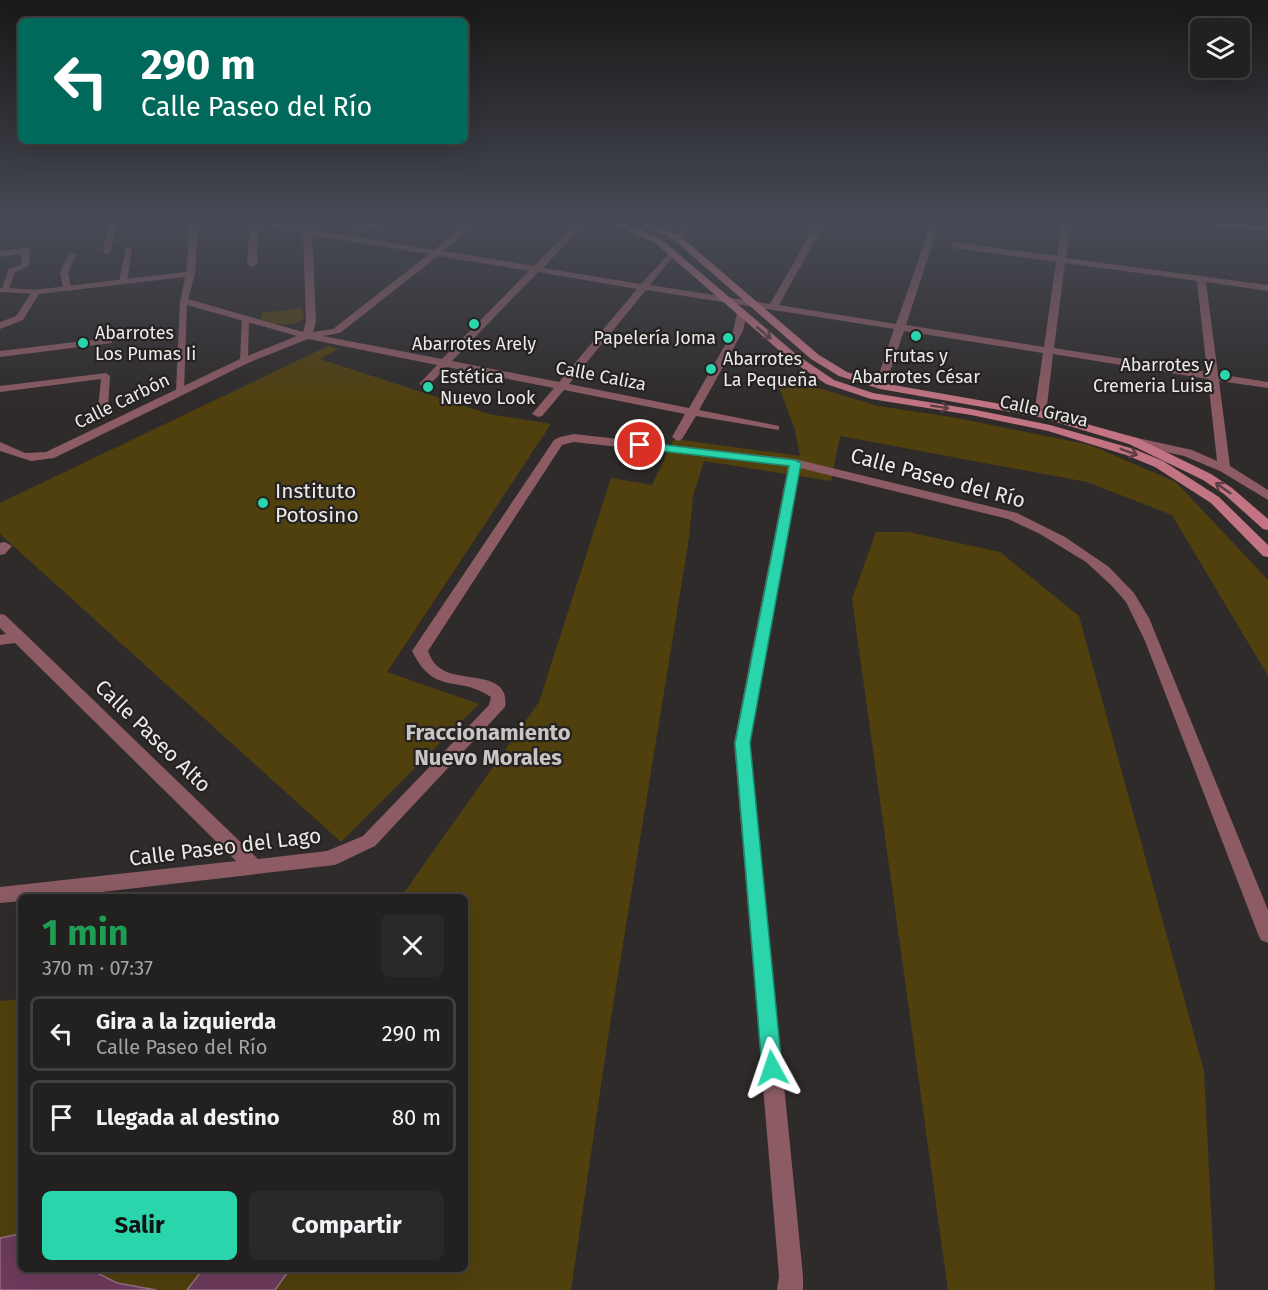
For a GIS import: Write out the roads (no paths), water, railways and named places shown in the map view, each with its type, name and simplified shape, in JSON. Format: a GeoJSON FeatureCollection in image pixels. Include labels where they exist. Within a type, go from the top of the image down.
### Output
{"type":"FeatureCollection","features":[{"type":"Feature","properties":{"kind":"main road","name":"Calle Grava"},"geometry":{"type":"LineString","coordinates":[[710,284],[793,357],[830,382],[871,396],[971,412],[1050,428],[1102,442],[1159,464],[1215,500],[1268,553]]}},
{"type":"Feature","properties":{"kind":"main road","name":"Calle Grava"},"geometry":{"type":"LineString","coordinates":[[732,284],[815,357],[843,374],[880,386],[1040,414],[1133,441],[1207,477],[1267,523]]}},
{"type":"Feature","properties":{"kind":"street"},"geometry":{"type":"LineString","coordinates":[[2,290],[36,292],[102,284]]}},
{"type":"Feature","properties":{"kind":"street"},"geometry":{"type":"LineString","coordinates":[[180,391],[183,301],[187,284]]}},
{"type":"Feature","properties":{"kind":"street"},"geometry":{"type":"LineString","coordinates":[[307,336],[311,322],[309,284]]}},
{"type":"Feature","properties":{"kind":"street","name":"Calle Carbón"},"geometry":{"type":"LineString","coordinates":[[14,454],[37,458],[50,455],[244,361],[307,336],[327,333],[342,327],[397,284]]}},
{"type":"Feature","properties":{"kind":"street"},"geometry":{"type":"LineString","coordinates":[[424,384],[520,284]]}},
{"type":"Feature","properties":{"kind":"street"},"geometry":{"type":"LineString","coordinates":[[625,284],[1268,385]]}},
{"type":"Feature","properties":{"kind":"street"},"geometry":{"type":"LineString","coordinates":[[538,414],[645,284]]}},
{"type":"Feature","properties":{"kind":"street"},"geometry":{"type":"LineString","coordinates":[[773,308],[786,284]]}},
{"type":"Feature","properties":{"kind":"street"},"geometry":{"type":"LineString","coordinates":[[880,386],[914,284]]}},
{"type":"Feature","properties":{"kind":"street"},"geometry":{"type":"LineString","coordinates":[[1040,414],[1058,284]]}},
{"type":"Feature","properties":{"kind":"street"},"geometry":{"type":"LineString","coordinates":[[1202,284],[1224,468]]}},
{"type":"Feature","properties":{"kind":"street"},"geometry":{"type":"LineString","coordinates":[[1240,284],[1268,288]]}},
{"type":"Feature","properties":{"kind":"street"},"geometry":{"type":"LineString","coordinates":[[0,326],[20,318],[36,292]]}},
{"type":"Feature","properties":{"kind":"street","name":"Calle Caliza"},"geometry":{"type":"LineString","coordinates":[[183,301],[307,336],[775,428]]}},
{"type":"Feature","properties":{"kind":"street"},"geometry":{"type":"LineString","coordinates":[[678,437],[738,331],[742,313]]}},
{"type":"Feature","properties":{"kind":"street"},"geometry":{"type":"LineString","coordinates":[[244,361],[245,318]]}},
{"type":"Feature","properties":{"kind":"street"},"geometry":{"type":"LineString","coordinates":[[0,354],[108,340]]}},
{"type":"Feature","properties":{"kind":"street"},"geometry":{"type":"LineString","coordinates":[[0,389],[106,376],[103,409]]}},
{"type":"Feature","properties":{"kind":"street","name":"Calle Paseo del Río"},"geometry":{"type":"LineString","coordinates":[[564,439],[574,438],[795,463],[1012,516],[1052,534],[1098,564],[1129,597],[1152,641],[1268,934]]}},
{"type":"Feature","properties":{"kind":"street","name":"Calle Paseo del Lago"},"geometry":{"type":"LineString","coordinates":[[0,895],[329,859],[369,842],[496,707],[499,695],[483,685],[439,677],[426,664],[420,651],[558,443],[564,439]]}},
{"type":"Feature","properties":{"kind":"street"},"geometry":{"type":"LineString","coordinates":[[1133,441],[1188,453],[1224,468],[1268,496]]}},
{"type":"Feature","properties":{"kind":"street"},"geometry":{"type":"LineString","coordinates":[[0,446],[14,454]]}},
{"type":"Feature","properties":{"kind":"street"},"geometry":{"type":"LineString","coordinates":[[0,461],[14,454]]}},
{"type":"Feature","properties":{"kind":"street"},"geometry":{"type":"LineString","coordinates":[[790,1290],[791,1276],[742,743],[795,463]]}},
{"type":"Feature","properties":{"kind":"street","name":"Calle Paseo Alto"},"geometry":{"type":"LineString","coordinates":[[0,619],[254,867]]}},
{"type":"Feature","properties":{"kind":"street"},"geometry":{"type":"LineString","coordinates":[[0,640],[20,637]]}},
{"type":"Feature","properties":{"kind":"place","name":"Abarrotes Arely"},"geometry":{"type":"Point","coordinates":[474,324]}},
{"type":"Feature","properties":{"kind":"place","name":"Frutas y Abarrotes César"},"geometry":{"type":"Point","coordinates":[916,336]}},
{"type":"Feature","properties":{"kind":"place","name":"Papelería Joma"},"geometry":{"type":"Point","coordinates":[728,338]}},
{"type":"Feature","properties":{"kind":"place","name":"Abarrotes Los Pumas Ii"},"geometry":{"type":"Point","coordinates":[83,343]}},
{"type":"Feature","properties":{"kind":"place","name":"Abarrotes La Pequeña"},"geometry":{"type":"Point","coordinates":[711,369]}},
{"type":"Feature","properties":{"kind":"place","name":"Abarrotes y Cremeria Luisa"},"geometry":{"type":"Point","coordinates":[1225,375]}},
{"type":"Feature","properties":{"kind":"place","name":"Estética Nuevo Look"},"geometry":{"type":"Point","coordinates":[428,387]}},
{"type":"Feature","properties":{"kind":"place","name":"Instituto Potosino"},"geometry":{"type":"Point","coordinates":[263,503]}},
{"type":"Feature","properties":{"kind":"district","name":"Fraccionamiento Nuevo Morales"},"geometry":{"type":"Point","coordinates":[488,744]}}]}
